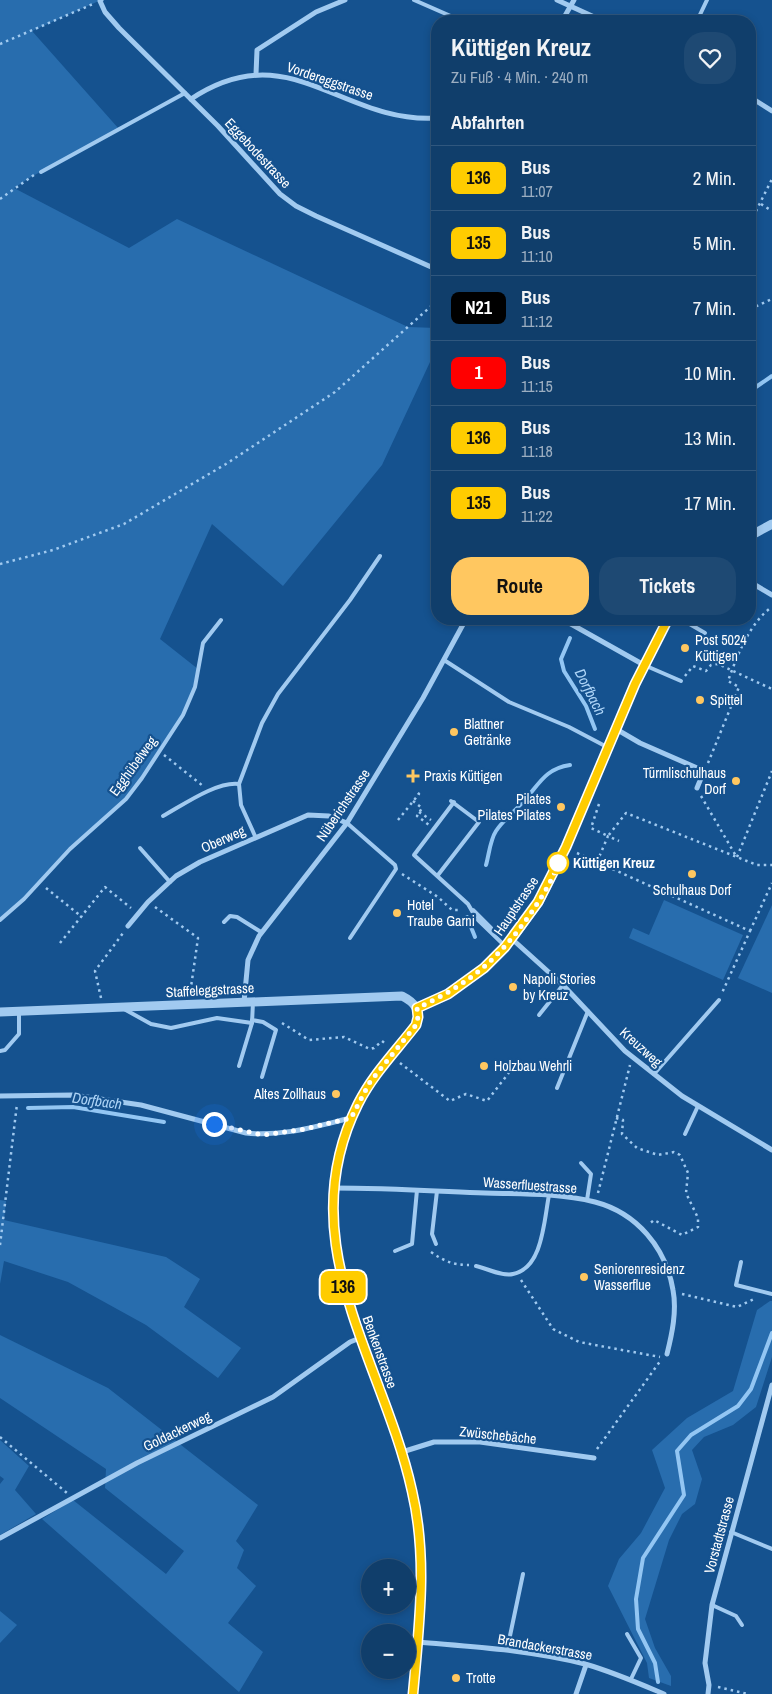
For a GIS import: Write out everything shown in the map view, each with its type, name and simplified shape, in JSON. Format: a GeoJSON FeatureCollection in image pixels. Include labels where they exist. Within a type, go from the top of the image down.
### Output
{"type":"FeatureCollection","features":[{"type":"Feature","properties":{"kind":"street","name":"Eggebodestrasse"},"geometry":{"type":"LineString","coordinates":[[101,0],[105,12],[119,28],[218,126],[268,183],[296,206],[431,267]]}},
{"type":"Feature","properties":{"kind":"street"},"geometry":{"type":"LineString","coordinates":[[256,74],[257,50],[316,12],[345,0]]}},
{"type":"Feature","properties":{"kind":"street"},"geometry":{"type":"LineString","coordinates":[[557,0],[573,3],[593,15]]}},
{"type":"Feature","properties":{"kind":"street"},"geometry":{"type":"LineString","coordinates":[[566,15],[573,3]]}},
{"type":"Feature","properties":{"kind":"street","name":"Vordereggstrasse"},"geometry":{"type":"LineString","coordinates":[[191,99],[212,85],[236,77],[256,74],[280,76],[362,105],[404,116],[431,118]]}},
{"type":"Feature","properties":{"kind":"street"},"geometry":{"type":"LineString","coordinates":[[756,101],[772,111]]}},
{"type":"Feature","properties":{"kind":"street"},"geometry":{"type":"LineString","coordinates":[[756,533],[772,524]]}},
{"type":"Feature","properties":{"kind":"street"},"geometry":{"type":"LineString","coordinates":[[756,586],[772,595]]}},
{"type":"Feature","properties":{"kind":"street","name":"Nüberichstrasse"},"geometry":{"type":"LineString","coordinates":[[248,1002],[248,960],[262,932],[348,823],[423,698],[463,625]]}},
{"type":"Feature","properties":{"kind":"street"},"geometry":{"type":"LineString","coordinates":[[573,625],[644,665]]}},
{"type":"Feature","properties":{"kind":"street","name":"Hauptstrasse"},"geometry":{"type":"LineString","coordinates":[[417,1008],[448,994],[470,980],[512,939],[538,902],[558,863],[644,665],[665,625]]}},
{"type":"Feature","properties":{"kind":"street"},"geometry":{"type":"LineString","coordinates":[[615,729],[640,743],[704,771],[697,788]]}},
{"type":"Feature","properties":{"kind":"street","name":"Oberweg"},"geometry":{"type":"LineString","coordinates":[[128,926],[148,902],[170,882],[200,862],[308,815],[329,816],[348,823]]}},
{"type":"Feature","properties":{"kind":"street","name":"Kreuzweg"},"geometry":{"type":"LineString","coordinates":[[512,939],[563,985],[634,1058],[698,1106],[772,1150]]}},
{"type":"Feature","properties":{"kind":"street","name":"Staffeleggstrasse"},"geometry":{"type":"LineString","coordinates":[[0,1012],[402,996],[413,1002],[417,1008]]}},
{"type":"Feature","properties":{"kind":"street","name":"Benkenstrasse"},"geometry":{"type":"LineString","coordinates":[[413,1694],[422,1586],[419,1524],[402,1452],[340,1278],[335,1239],[333,1188],[337,1163],[351,1118],[370,1082],[416,1025],[418,1017],[417,1008]]}},
{"type":"Feature","properties":{"kind":"street"},"geometry":{"type":"LineString","coordinates":[[0,1096],[73,1095],[141,1105],[246,1133],[262,1135],[300,1130],[351,1118]]}},
{"type":"Feature","properties":{"kind":"street","name":"Wasserfluestrasse"},"geometry":{"type":"LineString","coordinates":[[333,1188],[549,1195],[596,1202],[625,1214],[643,1229],[664,1262],[674,1292],[674,1323],[667,1354]]}},
{"type":"Feature","properties":{"kind":"street","name":"Goldackerweg"},"geometry":{"type":"LineString","coordinates":[[0,1538],[71,1497],[272,1397],[350,1342],[360,1338]]}},
{"type":"Feature","properties":{"kind":"street","name":"Vorstadtstrasse"},"geometry":{"type":"LineString","coordinates":[[708,1694],[709,1685],[705,1662],[712,1605],[772,1385]]}},
{"type":"Feature","properties":{"kind":"street","name":"Zwüschebäche"},"geometry":{"type":"LineString","coordinates":[[402,1452],[434,1442],[480,1442],[594,1458]]}},
{"type":"Feature","properties":{"kind":"street","name":"Brandackerstrasse"},"geometry":{"type":"LineString","coordinates":[[418,1642],[507,1650],[586,1664],[631,1679],[664,1694]]}},
{"type":"Feature","properties":{"kind":"street"},"geometry":{"type":"LineString","coordinates":[[576,1694],[586,1664]]}},
{"type":"Feature","properties":{"kind":"lane"},"geometry":{"type":"LineString","coordinates":[[414,0],[448,15]]}},
{"type":"Feature","properties":{"kind":"lane"},"geometry":{"type":"LineString","coordinates":[[700,15],[707,0]]}},
{"type":"Feature","properties":{"kind":"lane"},"geometry":{"type":"LineString","coordinates":[[41,172],[185,93]]}},
{"type":"Feature","properties":{"kind":"lane"},"geometry":{"type":"LineString","coordinates":[[256,836],[241,805],[239,784],[262,723],[278,694],[350,600],[380,556]]}},
{"type":"Feature","properties":{"kind":"lane","name":"Egghübelweg"},"geometry":{"type":"LineString","coordinates":[[0,920],[24,899],[70,849],[126,799],[183,715],[195,687],[203,643],[220,620]]}},
{"type":"Feature","properties":{"kind":"lane"},"geometry":{"type":"LineString","coordinates":[[691,625],[705,633]]}},
{"type":"Feature","properties":{"kind":"lane"},"geometry":{"type":"LineString","coordinates":[[444,660],[509,702],[569,727],[607,747]]}},
{"type":"Feature","properties":{"kind":"lane"},"geometry":{"type":"LineString","coordinates":[[644,665],[681,681]]}},
{"type":"Feature","properties":{"kind":"lane"},"geometry":{"type":"LineString","coordinates":[[164,816],[210,791],[230,783],[239,784]]}},
{"type":"Feature","properties":{"kind":"lane"},"geometry":{"type":"LineString","coordinates":[[438,875],[479,822],[452,802],[414,855],[438,875],[492,928],[505,947]]}},
{"type":"Feature","properties":{"kind":"lane"},"geometry":{"type":"LineString","coordinates":[[348,823],[395,865],[396,869],[350,938]]}},
{"type":"Feature","properties":{"kind":"lane"},"geometry":{"type":"LineString","coordinates":[[140,848],[170,882]]}},
{"type":"Feature","properties":{"kind":"lane"},"geometry":{"type":"LineString","coordinates":[[224,922],[230,916],[237,916],[262,932]]}},
{"type":"Feature","properties":{"kind":"lane"},"geometry":{"type":"LineString","coordinates":[[539,1015],[563,985]]}},
{"type":"Feature","properties":{"kind":"lane"},"geometry":{"type":"LineString","coordinates":[[654,1074],[719,1000]]}},
{"type":"Feature","properties":{"kind":"lane"},"geometry":{"type":"LineString","coordinates":[[239,1066],[252,1021],[248,1002]]}},
{"type":"Feature","properties":{"kind":"lane"},"geometry":{"type":"LineString","coordinates":[[122,1008],[151,1024],[171,1028],[217,1018],[264,1022],[276,1030],[262,1077]]}},
{"type":"Feature","properties":{"kind":"lane"},"geometry":{"type":"LineString","coordinates":[[557,1088],[588,1011]]}},
{"type":"Feature","properties":{"kind":"lane"},"geometry":{"type":"LineString","coordinates":[[0,1051],[5,1050],[19,1034],[19,1012]]}},
{"type":"Feature","properties":{"kind":"lane"},"geometry":{"type":"LineString","coordinates":[[685,1134],[698,1106]]}},
{"type":"Feature","properties":{"kind":"lane"},"geometry":{"type":"LineString","coordinates":[[580,1164],[591,1174],[586,1200]]}},
{"type":"Feature","properties":{"kind":"lane"},"geometry":{"type":"LineString","coordinates":[[395,1251],[412,1244],[417,1190]]}},
{"type":"Feature","properties":{"kind":"lane"},"geometry":{"type":"LineString","coordinates":[[436,1244],[432,1234],[437,1191]]}},
{"type":"Feature","properties":{"kind":"lane"},"geometry":{"type":"LineString","coordinates":[[476,1266],[512,1275],[527,1270],[536,1257],[549,1195]]}},
{"type":"Feature","properties":{"kind":"lane"},"geometry":{"type":"LineString","coordinates":[[741,1262],[736,1285],[772,1294]]}},
{"type":"Feature","properties":{"kind":"lane"},"geometry":{"type":"LineString","coordinates":[[731,1532],[772,1549]]}},
{"type":"Feature","properties":{"kind":"lane"},"geometry":{"type":"LineString","coordinates":[[507,1650],[523,1574]]}},
{"type":"Feature","properties":{"kind":"lane"},"geometry":{"type":"LineString","coordinates":[[712,1605],[736,1616],[742,1625]]}},
{"type":"Feature","properties":{"kind":"lane"},"geometry":{"type":"LineString","coordinates":[[628,1634],[641,1658],[631,1679]]}},
{"type":"Feature","properties":{"kind":"path"},"geometry":{"type":"LineString","coordinates":[[0,44],[101,0]]}},
{"type":"Feature","properties":{"kind":"path"},"geometry":{"type":"LineString","coordinates":[[0,198],[41,172]]}},
{"type":"Feature","properties":{"kind":"path"},"geometry":{"type":"LineString","coordinates":[[756,213],[761,204],[761,198],[772,179]]}},
{"type":"Feature","properties":{"kind":"path"},"geometry":{"type":"LineString","coordinates":[[761,204],[772,211]]}},
{"type":"Feature","properties":{"kind":"path"},"geometry":{"type":"LineString","coordinates":[[756,306],[772,299]]}},
{"type":"Feature","properties":{"kind":"path"},"geometry":{"type":"LineString","coordinates":[[0,564],[53,550],[124,524],[226,464],[335,392],[431,306]]}},
{"type":"Feature","properties":{"kind":"path"},"geometry":{"type":"LineString","coordinates":[[756,624],[760,616],[772,608]]}},
{"type":"Feature","properties":{"kind":"path"},"geometry":{"type":"LineString","coordinates":[[704,771],[739,687],[728,681],[755,625]]}},
{"type":"Feature","properties":{"kind":"path"},"geometry":{"type":"LineString","coordinates":[[681,681],[693,666],[706,671],[714,663],[772,689]]}},
{"type":"Feature","properties":{"kind":"path"},"geometry":{"type":"LineString","coordinates":[[159,752],[210,791]]}},
{"type":"Feature","properties":{"kind":"path"},"geometry":{"type":"LineString","coordinates":[[736,858],[772,771]]}},
{"type":"Feature","properties":{"kind":"path"},"geometry":{"type":"LineString","coordinates":[[697,788],[736,858]]}},
{"type":"Feature","properties":{"kind":"path"},"geometry":{"type":"LineString","coordinates":[[398,820],[419,794],[417,792]]}},
{"type":"Feature","properties":{"kind":"path"},"geometry":{"type":"LineString","coordinates":[[413,801],[422,808],[417,816],[427,824]]}},
{"type":"Feature","properties":{"kind":"path"},"geometry":{"type":"LineString","coordinates":[[599,804],[591,828],[619,841]]}},
{"type":"Feature","properties":{"kind":"path"},"geometry":{"type":"LineString","coordinates":[[419,812],[428,818]]}},
{"type":"Feature","properties":{"kind":"path"},"geometry":{"type":"LineString","coordinates":[[597,862],[608,836],[626,813],[736,858],[757,865],[772,865]]}},
{"type":"Feature","properties":{"kind":"path"},"geometry":{"type":"LineString","coordinates":[[577,853],[750,930]]}},
{"type":"Feature","properties":{"kind":"path"},"geometry":{"type":"LineString","coordinates":[[396,869],[438,897],[452,910],[462,909],[468,904]]}},
{"type":"Feature","properties":{"kind":"path"},"geometry":{"type":"LineString","coordinates":[[39,882],[82,916]]}},
{"type":"Feature","properties":{"kind":"path"},"geometry":{"type":"LineString","coordinates":[[719,1000],[772,883]]}},
{"type":"Feature","properties":{"kind":"path"},"geometry":{"type":"LineString","coordinates":[[60,943],[105,887],[138,913]]}},
{"type":"Feature","properties":{"kind":"path"},"geometry":{"type":"LineString","coordinates":[[148,902],[198,938],[189,996]]}},
{"type":"Feature","properties":{"kind":"path"},"geometry":{"type":"LineString","coordinates":[[103,1009],[95,971],[128,926]]}},
{"type":"Feature","properties":{"kind":"path"},"geometry":{"type":"LineString","coordinates":[[280,1022],[309,1040],[344,1037],[370,1049],[382,1041],[392,1053],[450,1101],[466,1094],[487,1101],[518,1062],[534,1069],[563,1074]]}},
{"type":"Feature","properties":{"kind":"path"},"geometry":{"type":"LineString","coordinates":[[596,1202],[630,1064],[634,1058]]}},
{"type":"Feature","properties":{"kind":"path"},"geometry":{"type":"LineString","coordinates":[[0,1245],[17,1095]]}},
{"type":"Feature","properties":{"kind":"path"},"geometry":{"type":"LineString","coordinates":[[616,1118],[623,1120],[622,1134],[631,1145],[658,1155],[674,1152],[680,1155],[688,1172],[686,1193],[698,1218],[698,1227],[682,1235],[654,1220],[643,1229]]}},
{"type":"Feature","properties":{"kind":"path"},"geometry":{"type":"LineString","coordinates":[[517,1273],[553,1328],[579,1342],[664,1357],[597,1448],[594,1458]]}},
{"type":"Feature","properties":{"kind":"path"},"geometry":{"type":"LineString","coordinates":[[674,1292],[737,1307],[766,1292]]}},
{"type":"Feature","properties":{"kind":"path"},"geometry":{"type":"LineString","coordinates":[[0,1437],[71,1497]]}},
{"type":"Feature","properties":{"kind":"path"},"geometry":{"type":"LineString","coordinates":[[709,1685],[748,1694]]}},
{"type":"Feature","properties":{"kind":"shaded area"},"geometry":{"type":"Polygon","coordinates":[[[0,0],[101,0],[32,31],[119,129],[14,188],[129,248],[177,219],[408,327],[431,328],[431,360],[382,465],[283,586],[212,524],[160,639],[198,669],[195,687],[183,715],[126,799],[70,849],[24,899],[0,920],[0,0]]]}},
{"type":"Feature","properties":{"kind":"shaded area"},"geometry":{"type":"Polygon","coordinates":[[[664,900],[743,935],[723,980],[629,938],[633,928],[649,935],[664,900]]]}},
{"type":"Feature","properties":{"kind":"shaded area"},"geometry":{"type":"Polygon","coordinates":[[[772,905],[772,993],[738,978],[772,905]]]}},
{"type":"Feature","properties":{"kind":"shaded area"},"geometry":{"type":"Polygon","coordinates":[[[0,1200],[6,1201],[4,1220],[166,1257],[200,1279],[184,1307],[241,1348],[218,1378],[146,1325],[68,1282],[4,1261],[0,1284],[0,1200]]]}},
{"type":"Feature","properties":{"kind":"shaded area"},"geometry":{"type":"Polygon","coordinates":[[[772,1301],[772,1357],[756,1407],[733,1425],[704,1437],[692,1450],[702,1479],[695,1504],[682,1514],[669,1540],[645,1619],[655,1648],[671,1676],[671,1686],[649,1678],[647,1663],[608,1586],[619,1559],[641,1533],[665,1488],[652,1450],[687,1418],[733,1391],[757,1310],[772,1301]]]}},
{"type":"Feature","properties":{"kind":"shaded area"},"geometry":{"type":"Polygon","coordinates":[[[0,1335],[108,1388],[258,1505],[236,1541],[244,1550],[237,1568],[256,1586],[228,1623],[263,1652],[239,1692],[42,1519],[73,1500],[166,1574],[184,1551],[105,1488],[106,1469],[0,1398],[0,1335]]]}},
{"type":"Feature","properties":{"kind":"shaded area"},"geometry":{"type":"Polygon","coordinates":[[[0,1440],[29,1466],[15,1490],[36,1514],[0,1535],[0,1484],[4,1479],[0,1476],[0,1440]]]}},
{"type":"Feature","properties":{"kind":"shaded area"},"geometry":{"type":"Polygon","coordinates":[[[0,1611],[17,1625],[0,1643],[0,1611]]]}},
{"type":"Feature","properties":{"kind":"waterway","name":"Dorfbach"},"geometry":{"type":"LineString","coordinates":[[756,387],[772,376]]}},
{"type":"Feature","properties":{"kind":"waterway","name":"Dorfbach"},"geometry":{"type":"LineString","coordinates":[[570,638],[561,659],[564,671],[586,706],[595,729]]}},
{"type":"Feature","properties":{"kind":"waterway","name":"Dorfbach"},"geometry":{"type":"LineString","coordinates":[[486,865],[492,839],[502,823],[548,774],[561,767],[570,765]]}},
{"type":"Feature","properties":{"kind":"waterway","name":"Dorfbach"},"geometry":{"type":"LineString","coordinates":[[467,917],[475,937]]}},
{"type":"Feature","properties":{"kind":"waterway","name":"Dorfbach"},"geometry":{"type":"LineString","coordinates":[[28,1108],[73,1107],[164,1122]]}},
{"type":"Feature","properties":{"kind":"waterway"},"geometry":{"type":"LineString","coordinates":[[658,1682],[655,1663],[638,1629],[636,1599],[643,1558],[684,1495],[677,1451],[691,1435],[738,1406],[751,1389],[772,1333]]}},
{"type":"Feature","properties":{"kind":"bus line","name":"136"},"geometry":{"type":"LineString","coordinates":[[413,1694],[421,1601],[422,1571],[419,1524],[402,1452],[340,1278],[335,1239],[333,1198],[334,1176],[337,1163],[351,1118],[358,1103],[380,1068],[416,1025],[418,1017],[417,1008],[448,994],[470,980],[484,968],[505,947],[538,902],[566,847],[607,747],[664,625]]}},
{"type":"Feature","properties":{"kind":"place","name":"Post 5024 Küttigen"},"geometry":{"type":"Point","coordinates":[685,648]}},
{"type":"Feature","properties":{"kind":"place","name":"Spittel"},"geometry":{"type":"Point","coordinates":[700,700]}},
{"type":"Feature","properties":{"kind":"place","name":"Blattner Getränke"},"geometry":{"type":"Point","coordinates":[454,732]}},
{"type":"Feature","properties":{"kind":"place","name":"Praxis Küttigen"},"geometry":{"type":"Point","coordinates":[413,776]}},
{"type":"Feature","properties":{"kind":"place","name":"Türmlischulhaus Dorf"},"geometry":{"type":"Point","coordinates":[736,781]}},
{"type":"Feature","properties":{"kind":"place","name":"Pilates Pilates Pilates"},"geometry":{"type":"Point","coordinates":[561,807]}},
{"type":"Feature","properties":{"kind":"place","name":"Küttigen Kreuz"},"geometry":{"type":"Point","coordinates":[558,863]}},
{"type":"Feature","properties":{"kind":"place","name":"Schulhaus Dorf"},"geometry":{"type":"Point","coordinates":[692,874]}},
{"type":"Feature","properties":{"kind":"place","name":"Hotel Traube Garni"},"geometry":{"type":"Point","coordinates":[397,913]}},
{"type":"Feature","properties":{"kind":"place","name":"Napoli Stories by Kreuz"},"geometry":{"type":"Point","coordinates":[513,987]}},
{"type":"Feature","properties":{"kind":"place","name":"Holzbau Wehrli"},"geometry":{"type":"Point","coordinates":[484,1066]}},
{"type":"Feature","properties":{"kind":"place","name":"Altes Zollhaus"},"geometry":{"type":"Point","coordinates":[336,1094]}},
{"type":"Feature","properties":{"kind":"place","name":"Seniorenresidenz Wasserflue"},"geometry":{"type":"Point","coordinates":[584,1277]}},
{"type":"Feature","properties":{"kind":"place","name":"Trotte"},"geometry":{"type":"Point","coordinates":[456,1678]}},
{"type":"Feature","properties":{"kind":"route"},"geometry":{"type":"LineString","coordinates":[[214,1124],[246,1133],[262,1135],[300,1130],[351,1118],[370,1082],[416,1025],[418,1017],[417,1008],[448,994],[470,980],[505,947],[538,902],[558,863]]}}]}
